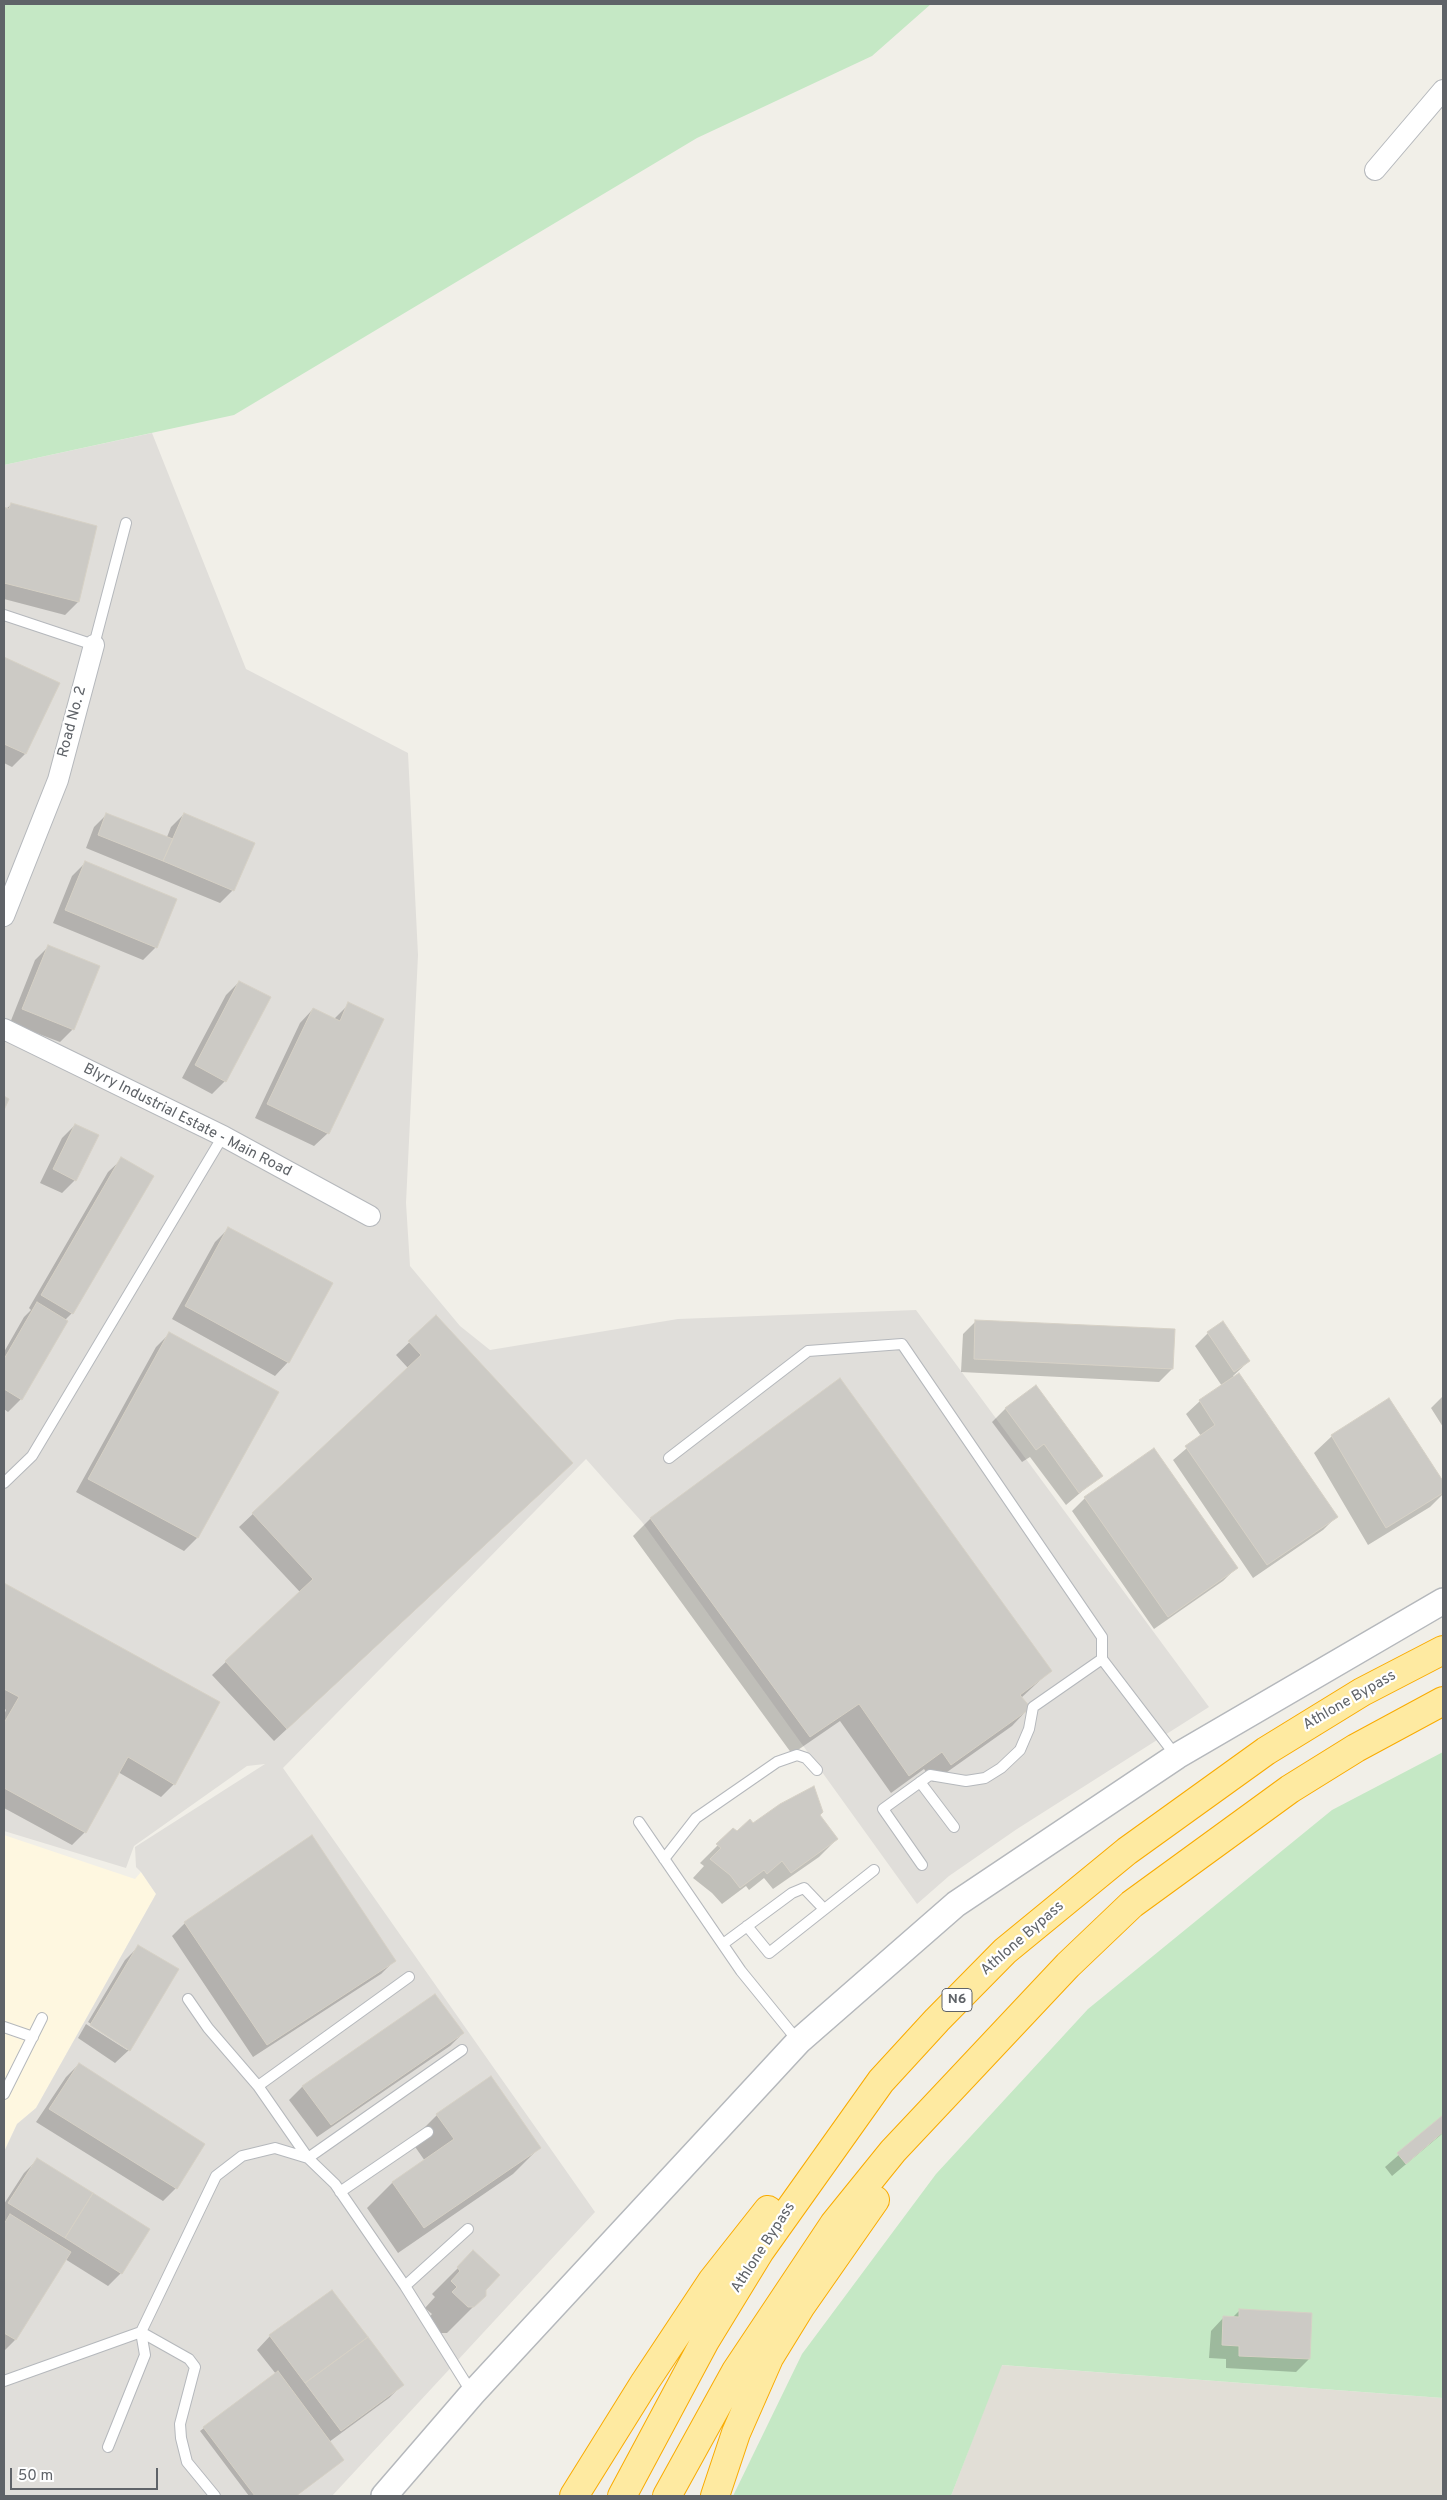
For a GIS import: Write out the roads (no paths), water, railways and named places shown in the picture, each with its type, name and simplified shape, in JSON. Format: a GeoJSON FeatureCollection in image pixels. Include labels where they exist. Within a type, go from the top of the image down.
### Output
{"type":"FeatureCollection","features":[{"type":"Feature","properties":{"kind":"highway","name":"Athlone Bypass"},"geometry":{"type":"LineString","coordinates":[[622,2496],[705,2341],[760,2251],[881,2081],[1005,1951],[1127,1851],[1266,1751],[1362,1692],[1443,1650]]}},
{"type":"Feature","properties":{"kind":"highway"},"geometry":{"type":"LineString","coordinates":[[667,2496],[736,2371],[834,2224],[893,2151],[1068,1965],[1132,1904],[1290,1789],[1356,1748],[1443,1701]]}},
{"type":"Feature","properties":{"kind":"highway","name":"N6"},"geometry":{"type":"LineString","coordinates":[[574,2496],[645,2382],[712,2281],[807,2161],[881,2081]]}},
{"type":"Feature","properties":{"kind":"highway"},"geometry":{"type":"LineString","coordinates":[[715,2496],[736,2433],[770,2358],[801,2306],[954,2086]]}},
{"type":"Feature","properties":{"kind":"street"},"geometry":{"type":"LineString","coordinates":[[1375,170],[1443,90]]}},
{"type":"Feature","properties":{"kind":"street","name":"Road No. 2"},"geometry":{"type":"LineString","coordinates":[[4,916],[58,780],[94,645]]}},
{"type":"Feature","properties":{"kind":"street","name":"Blyry Industrial Estate - Main Road"},"geometry":{"type":"LineString","coordinates":[[4,1029],[224,1136],[370,1216]]}},
{"type":"Feature","properties":{"kind":"street"},"geometry":{"type":"LineString","coordinates":[[384,2496],[472,2394],[799,2041],[956,1904],[1177,1756],[1443,1601]]}},
{"type":"Feature","properties":{"kind":"lane","name":"Road No. 2"},"geometry":{"type":"LineString","coordinates":[[94,645],[126,523]]}},
{"type":"Feature","properties":{"kind":"lane"},"geometry":{"type":"LineString","coordinates":[[4,615],[94,645]]}},
{"type":"Feature","properties":{"kind":"lane"},"geometry":{"type":"LineString","coordinates":[[4,1483],[32,1456],[224,1136]]}},
{"type":"Feature","properties":{"kind":"lane"},"geometry":{"type":"LineString","coordinates":[[669,1458],[808,1351],[902,1344],[1102,1637],[1102,1659],[1177,1756]]}},
{"type":"Feature","properties":{"kind":"lane"},"geometry":{"type":"LineString","coordinates":[[922,1865],[883,1809],[930,1775],[966,1781],[985,1778],[1001,1768],[1020,1750],[1029,1729],[1033,1707],[1102,1659]]}},
{"type":"Feature","properties":{"kind":"lane"},"geometry":{"type":"LineString","coordinates":[[664,1859],[696,1818],[777,1762],[797,1755],[806,1758],[817,1770]]}},
{"type":"Feature","properties":{"kind":"lane"},"geometry":{"type":"LineString","coordinates":[[920,1782],[954,1827]]}},
{"type":"Feature","properties":{"kind":"lane"},"geometry":{"type":"LineString","coordinates":[[639,1822],[741,1971],[799,2041]]}},
{"type":"Feature","properties":{"kind":"lane"},"geometry":{"type":"LineString","coordinates":[[747,1926],[769,1953],[874,1870]]}},
{"type":"Feature","properties":{"kind":"lane"},"geometry":{"type":"LineString","coordinates":[[723,1944],[792,1893],[804,1888],[824,1909]]}},
{"type":"Feature","properties":{"kind":"lane"},"geometry":{"type":"LineString","coordinates":[[258,2086],[409,1977]]}},
{"type":"Feature","properties":{"kind":"lane"},"geometry":{"type":"LineString","coordinates":[[188,1999],[208,2028],[258,2086],[308,2158],[340,2192],[405,2286],[472,2394]]}},
{"type":"Feature","properties":{"kind":"lane"},"geometry":{"type":"LineString","coordinates":[[4,2094],[7,2082],[34,2037],[42,2018]]}},
{"type":"Feature","properties":{"kind":"lane"},"geometry":{"type":"LineString","coordinates":[[4,2027],[34,2037]]}},
{"type":"Feature","properties":{"kind":"lane"},"geometry":{"type":"LineString","coordinates":[[308,2158],[462,2050]]}},
{"type":"Feature","properties":{"kind":"lane"},"geometry":{"type":"LineString","coordinates":[[340,2192],[428,2132]]}},
{"type":"Feature","properties":{"kind":"lane"},"geometry":{"type":"LineString","coordinates":[[108,2448],[145,2354],[140,2332],[216,2176],[242,2156],[276,2148],[308,2158]]}},
{"type":"Feature","properties":{"kind":"lane"},"geometry":{"type":"LineString","coordinates":[[405,2286],[468,2229]]}},
{"type":"Feature","properties":{"kind":"lane"},"geometry":{"type":"LineString","coordinates":[[4,2381],[140,2332],[189,2359],[195,2367],[180,2424],[181,2438],[187,2462],[215,2496]]}}]}
